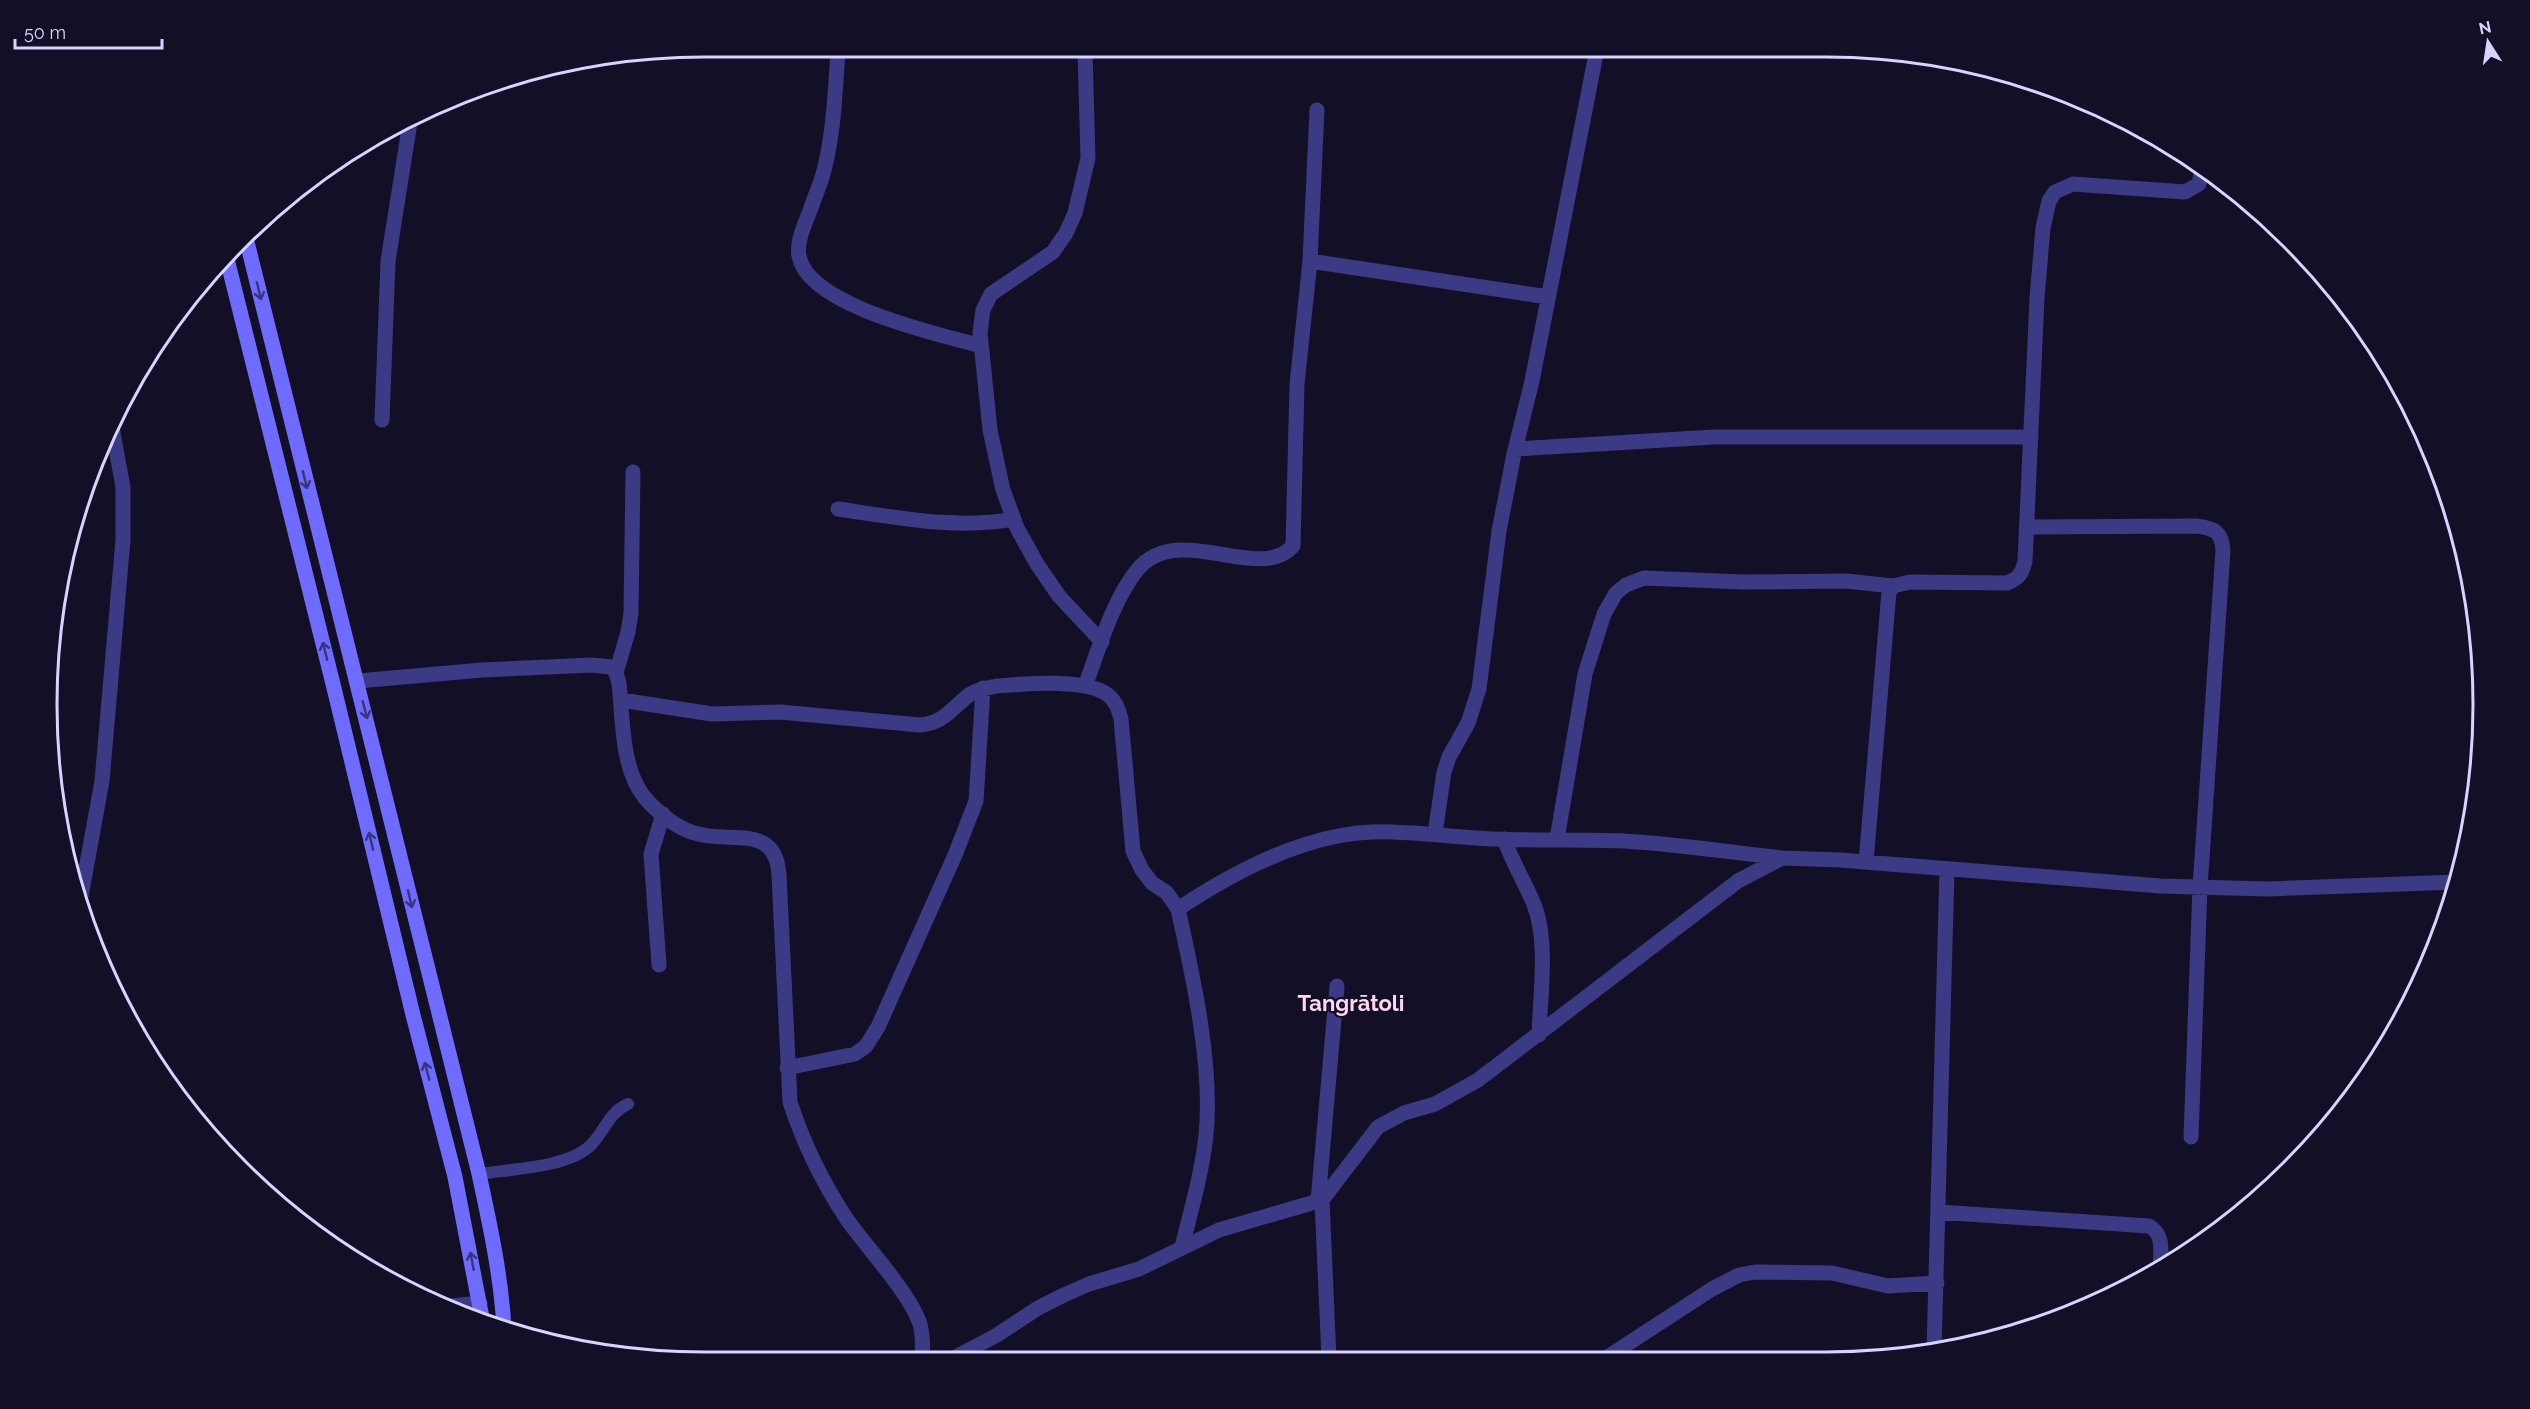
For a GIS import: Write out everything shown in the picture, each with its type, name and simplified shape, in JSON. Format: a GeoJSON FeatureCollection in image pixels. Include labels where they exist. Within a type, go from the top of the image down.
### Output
{"type":"FeatureCollection","features":[{"type":"Feature","properties":{"kind":"main road"},"geometry":{"type":"LineString","coordinates":[[248,246],[479,1174],[494,1242],[504,1320]]}},
{"type":"Feature","properties":{"kind":"main road"},"geometry":{"type":"LineString","coordinates":[[229,266],[331,673],[413,1016],[455,1177],[481,1311]]}},
{"type":"Feature","properties":{"kind":"street"},"geometry":{"type":"LineString","coordinates":[[837,57],[828,153],[823,175],[800,242],[799,255],[802,264],[820,287],[854,305],[905,325],[981,346]]}},
{"type":"Feature","properties":{"kind":"street"},"geometry":{"type":"LineString","coordinates":[[1085,57],[1088,158],[1075,213],[1066,233],[1053,252],[991,294],[983,310],[980,333],[990,430],[1003,490],[1014,519],[1037,564],[1059,596],[1102,642]]}},
{"type":"Feature","properties":{"kind":"street"},"geometry":{"type":"LineString","coordinates":[[1435,834],[1444,772],[1449,757],[1468,723],[1479,689],[1499,531],[1515,449],[1532,381],[1595,57]]}},
{"type":"Feature","properties":{"kind":"street"},"geometry":{"type":"LineString","coordinates":[[1085,686],[1129,583],[1139,568],[1151,558],[1185,550],[1263,559],[1277,558],[1286,554],[1293,546],[1297,384],[1310,261],[1317,110]]}},
{"type":"Feature","properties":{"kind":"street"},"geometry":{"type":"LineString","coordinates":[[382,420],[388,261],[409,129]]}},
{"type":"Feature","properties":{"kind":"street"},"geometry":{"type":"LineString","coordinates":[[1557,839],[1585,674],[1604,614],[1616,593],[1626,585],[1644,578],[1744,582],[1846,581],[1893,586],[1910,582],[2007,583],[2017,579],[2023,573],[2037,298],[2043,228],[2049,201],[2055,192],[2073,184],[2185,192],[2199,184],[2200,177]]}},
{"type":"Feature","properties":{"kind":"street"},"geometry":{"type":"LineString","coordinates":[[1310,261],[1548,297]]}},
{"type":"Feature","properties":{"kind":"street"},"geometry":{"type":"LineString","coordinates":[[1515,449],[1714,437],[2031,437]]}},
{"type":"Feature","properties":{"kind":"street"},"geometry":{"type":"LineString","coordinates":[[83,886],[102,781],[123,540],[123,487],[113,442]]}},
{"type":"Feature","properties":{"kind":"street"},"geometry":{"type":"LineString","coordinates":[[633,472],[631,613],[616,673],[631,768],[645,798],[682,829],[698,834],[755,839],[774,850],[778,860],[787,1068],[793,1112],[818,1168],[846,1217],[913,1310],[922,1332],[922,1352]]}},
{"type":"Feature","properties":{"kind":"street"},"geometry":{"type":"LineString","coordinates":[[838,509],[928,522],[969,525],[1014,519]]}},
{"type":"Feature","properties":{"kind":"street"},"geometry":{"type":"LineString","coordinates":[[2026,527],[2196,526],[2217,530],[2222,537],[2223,551],[2200,887],[2190,1137]]}},
{"type":"Feature","properties":{"kind":"street"},"geometry":{"type":"LineString","coordinates":[[1866,862],[1886,603],[1893,586]]}},
{"type":"Feature","properties":{"kind":"street"},"geometry":{"type":"LineString","coordinates":[[358,681],[482,670],[592,665],[606,665],[616,673]]}},
{"type":"Feature","properties":{"kind":"street"},"geometry":{"type":"LineString","coordinates":[[621,700],[712,714],[769,711],[920,725],[942,720],[970,695],[983,688],[1020,684],[1085,686],[1111,696],[1119,708],[1133,851],[1147,877],[1167,893],[1178,909],[1202,1036],[1206,1134],[1182,1247]]}},
{"type":"Feature","properties":{"kind":"street"},"geometry":{"type":"LineString","coordinates":[[787,1068],[855,1054],[866,1046],[878,1027],[918,942],[976,801],[983,688]]}},
{"type":"Feature","properties":{"kind":"street"},"geometry":{"type":"LineString","coordinates":[[659,965],[651,854],[663,814]]}},
{"type":"Feature","properties":{"kind":"street"},"geometry":{"type":"LineString","coordinates":[[1178,909],[1218,882],[1301,846],[1339,836],[1378,832],[1504,839],[1627,841],[1782,858],[1866,862],[2200,887],[2267,889],[2448,882]]}},
{"type":"Feature","properties":{"kind":"street"},"geometry":{"type":"LineString","coordinates":[[1504,839],[1533,902],[1539,922],[1542,944],[1539,1035]]}},
{"type":"Feature","properties":{"kind":"street"},"geometry":{"type":"LineString","coordinates":[[977,1352],[1055,1299],[1089,1284],[1139,1269],[1182,1247],[1241,1222],[1320,1200],[1377,1126],[1389,1118],[1435,1104],[1460,1092],[1539,1035],[1738,881],[1782,858]]}},
{"type":"Feature","properties":{"kind":"street"},"geometry":{"type":"LineString","coordinates":[[1935,1342],[1947,869]]}},
{"type":"Feature","properties":{"kind":"street"},"geometry":{"type":"LineString","coordinates":[[1329,1352],[1320,1200],[1337,986]]}},
{"type":"Feature","properties":{"kind":"street"},"geometry":{"type":"LineString","coordinates":[[1938,1212],[2149,1226],[2159,1236],[2160,1258]]}},
{"type":"Feature","properties":{"kind":"street"},"geometry":{"type":"LineString","coordinates":[[1615,1352],[1712,1289],[1738,1275],[1755,1272],[1832,1273],[1888,1286],[1937,1283]]}},
{"type":"Feature","properties":{"kind":"lane"},"geometry":{"type":"LineString","coordinates":[[479,1174],[555,1163],[576,1155],[590,1147],[611,1115],[628,1104]]}},
{"type":"Feature","properties":{"kind":"district","name":"Tangrātoli"},"geometry":{"type":"Point","coordinates":[1351,1003]}}]}
